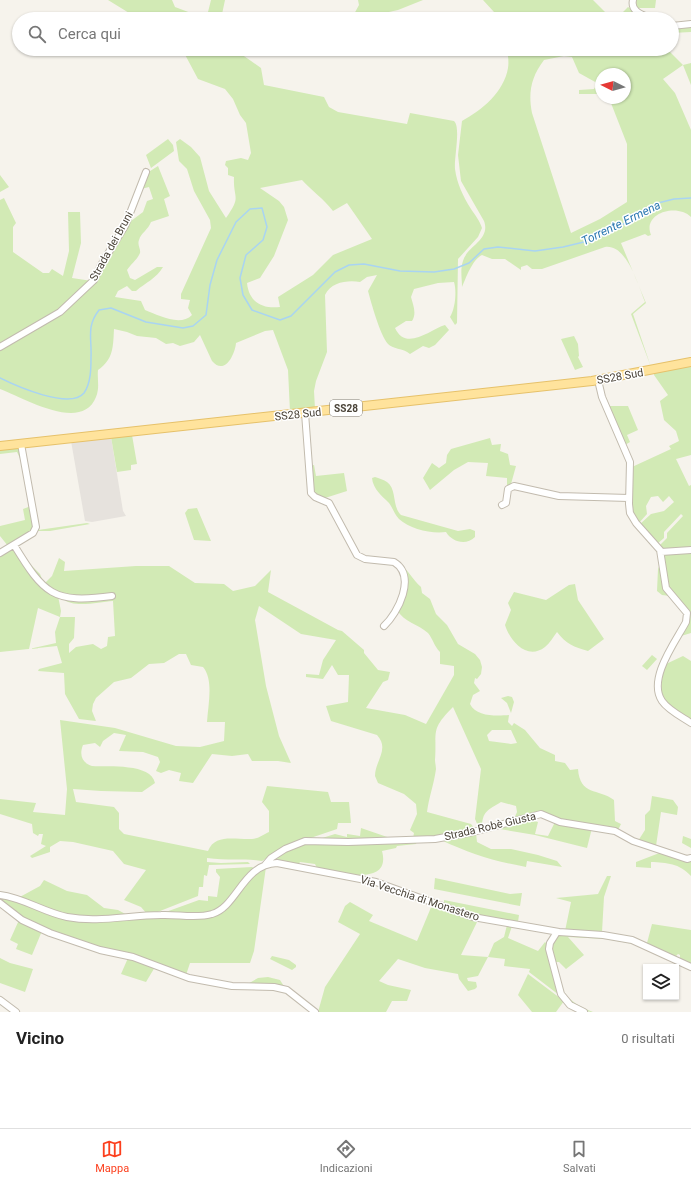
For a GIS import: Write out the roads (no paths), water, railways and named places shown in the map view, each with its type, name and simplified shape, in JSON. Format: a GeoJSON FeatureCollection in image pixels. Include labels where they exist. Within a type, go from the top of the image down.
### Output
{"type":"FeatureCollection","features":[{"type":"Feature","properties":{"kind":"main road","name":"SS28 Sud"},"geometry":{"type":"LineString","coordinates":[[0,446],[598,380],[691,362]]}},
{"type":"Feature","properties":{"kind":"street"},"geometry":{"type":"LineString","coordinates":[[634,0],[632,5],[634,9],[639,12]]}},
{"type":"Feature","properties":{"kind":"street"},"geometry":{"type":"LineString","coordinates":[[679,25],[691,24]]}},
{"type":"Feature","properties":{"kind":"street","name":"Strada dei Bruni"},"geometry":{"type":"LineString","coordinates":[[0,347],[60,312],[94,280],[100,267],[125,226],[146,172]]}},
{"type":"Feature","properties":{"kind":"street"},"geometry":{"type":"LineString","coordinates":[[598,380],[602,397],[630,462],[629,509],[633,519],[661,552],[666,588],[685,610],[687,616],[661,670],[658,681],[659,692],[664,703],[691,723]]}},
{"type":"Feature","properties":{"kind":"street"},"geometry":{"type":"LineString","coordinates":[[305,413],[310,492],[315,497],[327,500],[330,504],[357,556],[365,559],[394,562],[403,574],[404,584],[402,596],[393,614],[384,626]]}},
{"type":"Feature","properties":{"kind":"street"},"geometry":{"type":"LineString","coordinates":[[0,553],[33,533],[36,527],[21,444]]}},
{"type":"Feature","properties":{"kind":"street"},"geometry":{"type":"LineString","coordinates":[[502,505],[506,503],[509,488],[514,486],[559,496],[629,498]]}},
{"type":"Feature","properties":{"kind":"street"},"geometry":{"type":"LineString","coordinates":[[14,545],[33,575],[48,590],[59,595],[76,598],[112,596]]}},
{"type":"Feature","properties":{"kind":"street"},"geometry":{"type":"LineString","coordinates":[[661,552],[691,550]]}},
{"type":"Feature","properties":{"kind":"street","name":"Strada Robè Giusta"},"geometry":{"type":"LineString","coordinates":[[265,865],[271,858],[285,849],[305,841],[348,842],[435,839],[473,832],[541,814],[557,821],[615,832],[638,843],[687,859],[691,858]]}},
{"type":"Feature","properties":{"kind":"street","name":"Via Vecchia di Monastero"},"geometry":{"type":"LineString","coordinates":[[265,865],[279,863],[368,880],[471,917],[557,932],[607,935],[632,940],[691,966]]}},
{"type":"Feature","properties":{"kind":"street"},"geometry":{"type":"LineString","coordinates":[[0,895],[14,898],[61,915],[75,918],[108,919],[154,915],[207,915],[222,909],[241,885],[265,865]]}},
{"type":"Feature","properties":{"kind":"street"},"geometry":{"type":"LineString","coordinates":[[0,903],[22,920],[50,933],[100,950],[133,957],[191,979],[235,987],[274,987],[286,989],[315,1012]]}},
{"type":"Feature","properties":{"kind":"street"},"geometry":{"type":"LineString","coordinates":[[557,932],[550,943],[549,949],[558,989],[568,1003],[584,1012]]}},
{"type":"Feature","properties":{"kind":"street"},"geometry":{"type":"LineString","coordinates":[[0,1000],[16,1012]]}},
{"type":"Feature","properties":{"kind":"waterway","name":"Torrente Ermena"},"geometry":{"type":"LineString","coordinates":[[0,378],[43,395],[55,398],[77,398],[84,393],[88,385],[91,361],[90,333],[92,322],[99,310],[111,308],[146,322],[183,328],[193,326],[206,315],[210,285],[217,260],[236,222],[250,209],[262,208],[267,227],[263,240],[246,255],[240,278],[243,295],[252,310],[280,320],[291,316],[335,272],[349,265],[364,264],[400,271],[434,272],[454,269],[469,263],[484,249],[498,247],[535,251],[563,247],[588,241],[634,219],[658,203],[674,199],[691,198]]}}]}
